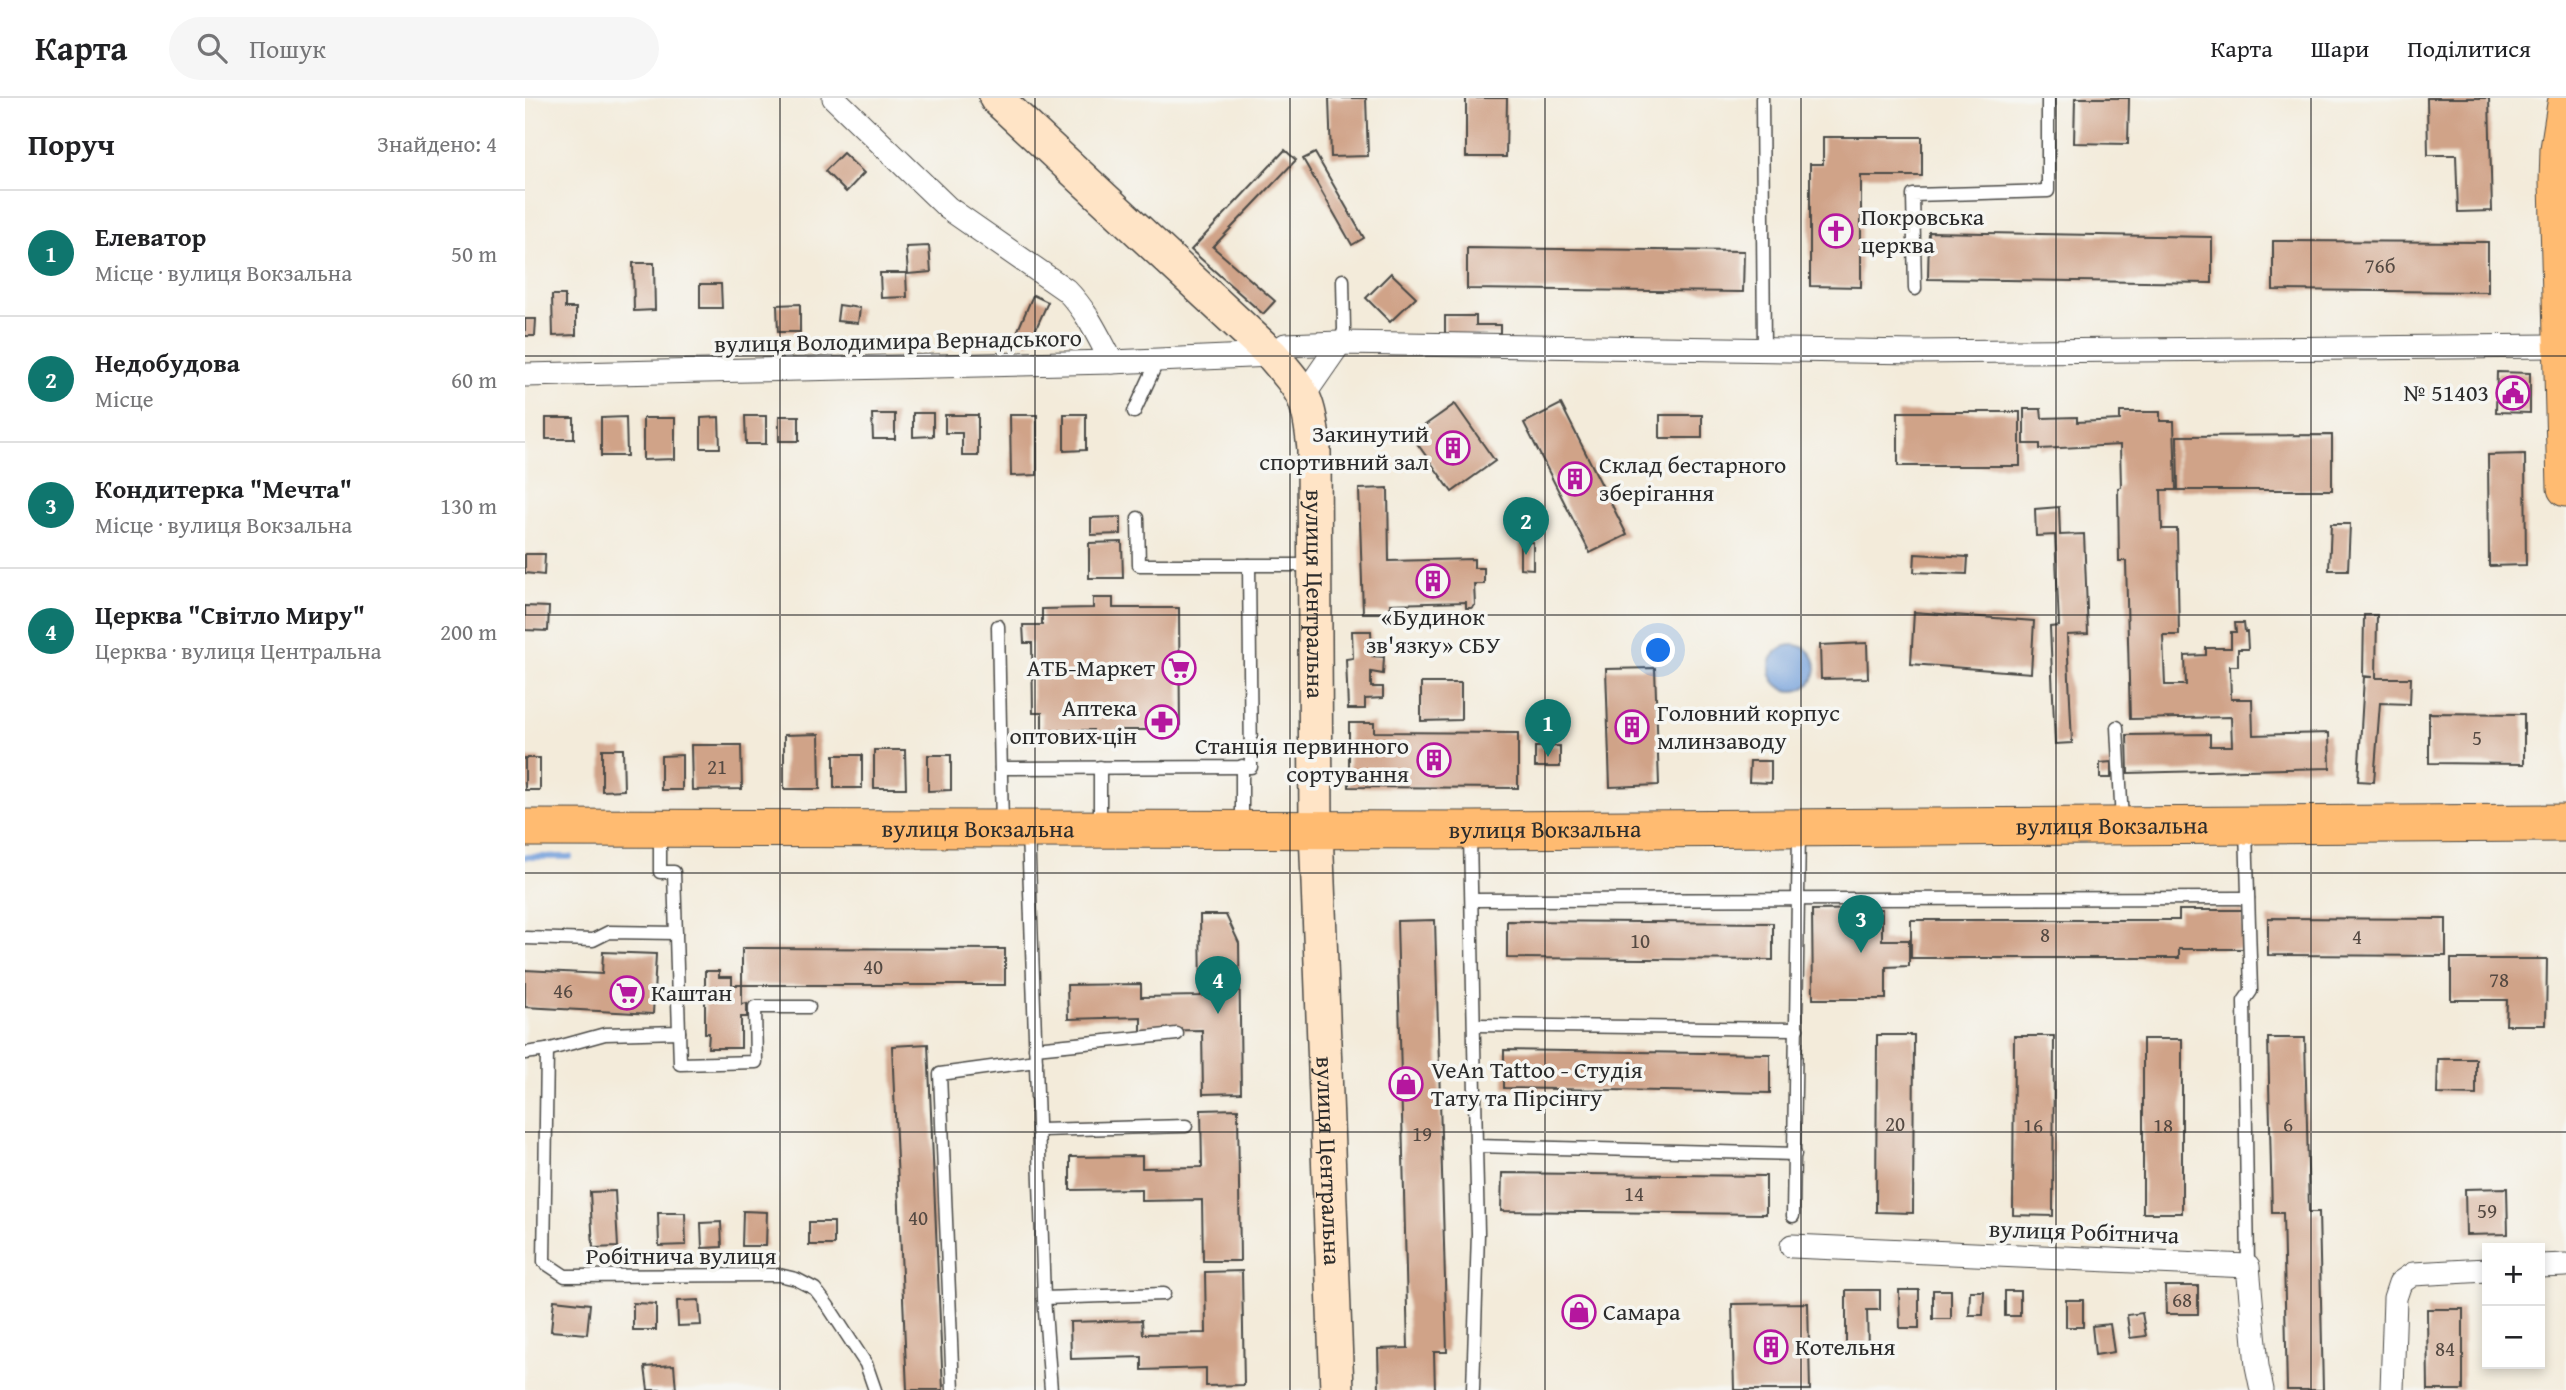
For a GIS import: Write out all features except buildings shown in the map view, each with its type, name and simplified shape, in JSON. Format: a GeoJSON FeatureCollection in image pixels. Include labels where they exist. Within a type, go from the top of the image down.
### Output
{"type":"FeatureCollection","features":[{"type":"Feature","properties":{"kind":"main road"},"geometry":{"type":"LineString","coordinates":[[2566,104],[2559,149],[2558,182],[2566,488]]}},
{"type":"Feature","properties":{"kind":"main road","name":"вулиця Вокзальна"},"geometry":{"type":"LineString","coordinates":[[525,828],[1470,830],[2566,822]]}},
{"type":"Feature","properties":{"kind":"street"},"geometry":{"type":"LineString","coordinates":[[834,98],[949,208],[1066,290],[1091,321],[1112,362]]}},
{"type":"Feature","properties":{"kind":"street","name":"вулиця Центральна"},"geometry":{"type":"LineString","coordinates":[[996,98],[1272,355],[1304,395],[1310,412],[1314,449],[1316,829],[1337,1390]]}},
{"type":"Feature","properties":{"kind":"street"},"geometry":{"type":"LineString","coordinates":[[1304,395],[1340,343]]}},
{"type":"Feature","properties":{"kind":"street","name":"вулиця Володимира Вернадського"},"geometry":{"type":"LineString","coordinates":[[525,375],[1112,362],[1272,355],[1285,345],[1340,343],[1917,352],[2563,346]]}},
{"type":"Feature","properties":{"kind":"street","name":"вулиця Робітнича"},"geometry":{"type":"LineString","coordinates":[[1792,1246],[2248,1266]]}},
{"type":"Feature","properties":{"kind":"street"},"geometry":{"type":"LineString","coordinates":[[2545,1266],[2566,1265]]}},
{"type":"Feature","properties":{"kind":"street"},"geometry":{"type":"LineString","coordinates":[[2248,1266],[2257,1366],[2262,1390]]}},
{"type":"Feature","properties":{"kind":"street"},"geometry":{"type":"LineString","coordinates":[[2392,1390],[2395,1298],[2400,1283],[2413,1275],[2482,1270]]}},
{"type":"Feature","properties":{"kind":"lane"},"geometry":{"type":"LineString","coordinates":[[1762,98],[1764,351]]}},
{"type":"Feature","properties":{"kind":"lane"},"geometry":{"type":"LineString","coordinates":[[1915,289],[1913,195],[2048,191],[2048,98]]}},
{"type":"Feature","properties":{"kind":"lane"},"geometry":{"type":"LineString","coordinates":[[1340,343],[1344,330],[1343,280]]}},
{"type":"Feature","properties":{"kind":"lane"},"geometry":{"type":"LineString","coordinates":[[1134,412],[1158,360]]}},
{"type":"Feature","properties":{"kind":"lane"},"geometry":{"type":"LineString","coordinates":[[1138,517],[1139,565],[1314,565]]}},
{"type":"Feature","properties":{"kind":"lane"},"geometry":{"type":"LineString","coordinates":[[1001,768],[1251,766],[1249,565]]}},
{"type":"Feature","properties":{"kind":"lane"},"geometry":{"type":"LineString","coordinates":[[998,626],[1001,768],[1015,828],[1035,1054],[1040,1130],[1044,1298],[1051,1390]]}},
{"type":"Feature","properties":{"kind":"lane"},"geometry":{"type":"LineString","coordinates":[[2117,727],[2122,826]]}},
{"type":"Feature","properties":{"kind":"lane"},"geometry":{"type":"LineString","coordinates":[[1242,766],[1243,828]]}},
{"type":"Feature","properties":{"kind":"lane"},"geometry":{"type":"LineString","coordinates":[[1100,767],[1100,829]]}},
{"type":"Feature","properties":{"kind":"lane"},"geometry":{"type":"LineString","coordinates":[[2246,825],[2251,991],[2244,1001],[2248,1266]]}},
{"type":"Feature","properties":{"kind":"lane"},"geometry":{"type":"LineString","coordinates":[[1793,1216],[1800,828]]}},
{"type":"Feature","properties":{"kind":"lane"},"geometry":{"type":"LineString","coordinates":[[660,829],[660,872],[674,872],[680,1064],[756,1062],[755,1007],[809,1007]]}},
{"type":"Feature","properties":{"kind":"lane"},"geometry":{"type":"LineString","coordinates":[[1470,830],[1476,1025],[1478,1233],[1473,1390]]}},
{"type":"Feature","properties":{"kind":"lane"},"geometry":{"type":"LineString","coordinates":[[1472,900],[2248,898]]}},
{"type":"Feature","properties":{"kind":"lane"},"geometry":{"type":"LineString","coordinates":[[525,939],[593,940],[609,932],[676,933]]}},
{"type":"Feature","properties":{"kind":"lane"},"geometry":{"type":"LineString","coordinates":[[1476,1025],[1797,1029]]}},
{"type":"Feature","properties":{"kind":"lane"},"geometry":{"type":"LineString","coordinates":[[525,1053],[547,1050],[605,1034],[679,1032]]}},
{"type":"Feature","properties":{"kind":"lane"},"geometry":{"type":"LineString","coordinates":[[953,1390],[940,1074],[1035,1054],[1177,1034]]}},
{"type":"Feature","properties":{"kind":"lane","name":"Робітнича вулиця"},"geometry":{"type":"LineString","coordinates":[[547,1050],[544,1262],[565,1276],[779,1275],[796,1279],[815,1289],[828,1306],[866,1364],[875,1390]]}},
{"type":"Feature","properties":{"kind":"lane"},"geometry":{"type":"LineString","coordinates":[[1040,1130],[1186,1126]]}},
{"type":"Feature","properties":{"kind":"lane"},"geometry":{"type":"LineString","coordinates":[[1476,1146],[1795,1154]]}},
{"type":"Feature","properties":{"kind":"lane"},"geometry":{"type":"LineString","coordinates":[[1044,1298],[1164,1294]]}},
{"type":"Feature","properties":{"kind":"water"},"geometry":{"type":"Polygon","coordinates":[[[1793,645],[1809,652],[1816,668],[1809,684],[1793,691],[1777,684],[1770,668],[1777,652],[1793,645]]]}},
{"type":"Feature","properties":{"kind":"waterway"},"geometry":{"type":"LineString","coordinates":[[525,857],[570,857]]}},
{"type":"Feature","properties":{"kind":"place","name":"Покровська церква"},"geometry":{"type":"Point","coordinates":[1836,231]}},
{"type":"Feature","properties":{"kind":"place","name":"№ 51403"},"geometry":{"type":"Point","coordinates":[2513,393]}},
{"type":"Feature","properties":{"kind":"place","name":"Закинутий спортивний зал"},"geometry":{"type":"Point","coordinates":[1453,448]}},
{"type":"Feature","properties":{"kind":"place","name":"Склад бестарного зберігання"},"geometry":{"type":"Point","coordinates":[1575,479]}},
{"type":"Feature","properties":{"kind":"place","name":"Недобудова"},"geometry":{"type":"Point","coordinates":[1526,555]}},
{"type":"Feature","properties":{"kind":"place","name":"«Будинок зв'язку» СБУ"},"geometry":{"type":"Point","coordinates":[1433,581]}},
{"type":"Feature","properties":{"kind":"place","name":"АТБ-Маркет"},"geometry":{"type":"Point","coordinates":[1179,668]}},
{"type":"Feature","properties":{"kind":"place","name":"Аптека оптових цін"},"geometry":{"type":"Point","coordinates":[1162,722]}},
{"type":"Feature","properties":{"kind":"place","name":"Головний корпус млинзаводу"},"geometry":{"type":"Point","coordinates":[1632,727]}},
{"type":"Feature","properties":{"kind":"place","name":"Елеватор"},"geometry":{"type":"Point","coordinates":[1548,757]}},
{"type":"Feature","properties":{"kind":"place","name":"Станція первинного сортування"},"geometry":{"type":"Point","coordinates":[1434,760]}},
{"type":"Feature","properties":{"kind":"place","name":"Кондитерка \"Мечта\""},"geometry":{"type":"Point","coordinates":[1861,953]}},
{"type":"Feature","properties":{"kind":"place","name":"Каштан"},"geometry":{"type":"Point","coordinates":[627,993]}},
{"type":"Feature","properties":{"kind":"place","name":"Церква \"Світло Миру\""},"geometry":{"type":"Point","coordinates":[1218,1014]}},
{"type":"Feature","properties":{"kind":"place","name":"VeAn Tattoo - Студія Тату та Пірсінгу"},"geometry":{"type":"Point","coordinates":[1406,1084]}},
{"type":"Feature","properties":{"kind":"place","name":"Самара"},"geometry":{"type":"Point","coordinates":[1579,1312]}},
{"type":"Feature","properties":{"kind":"place","name":"Котельня"},"geometry":{"type":"Point","coordinates":[1771,1347]}}]}
